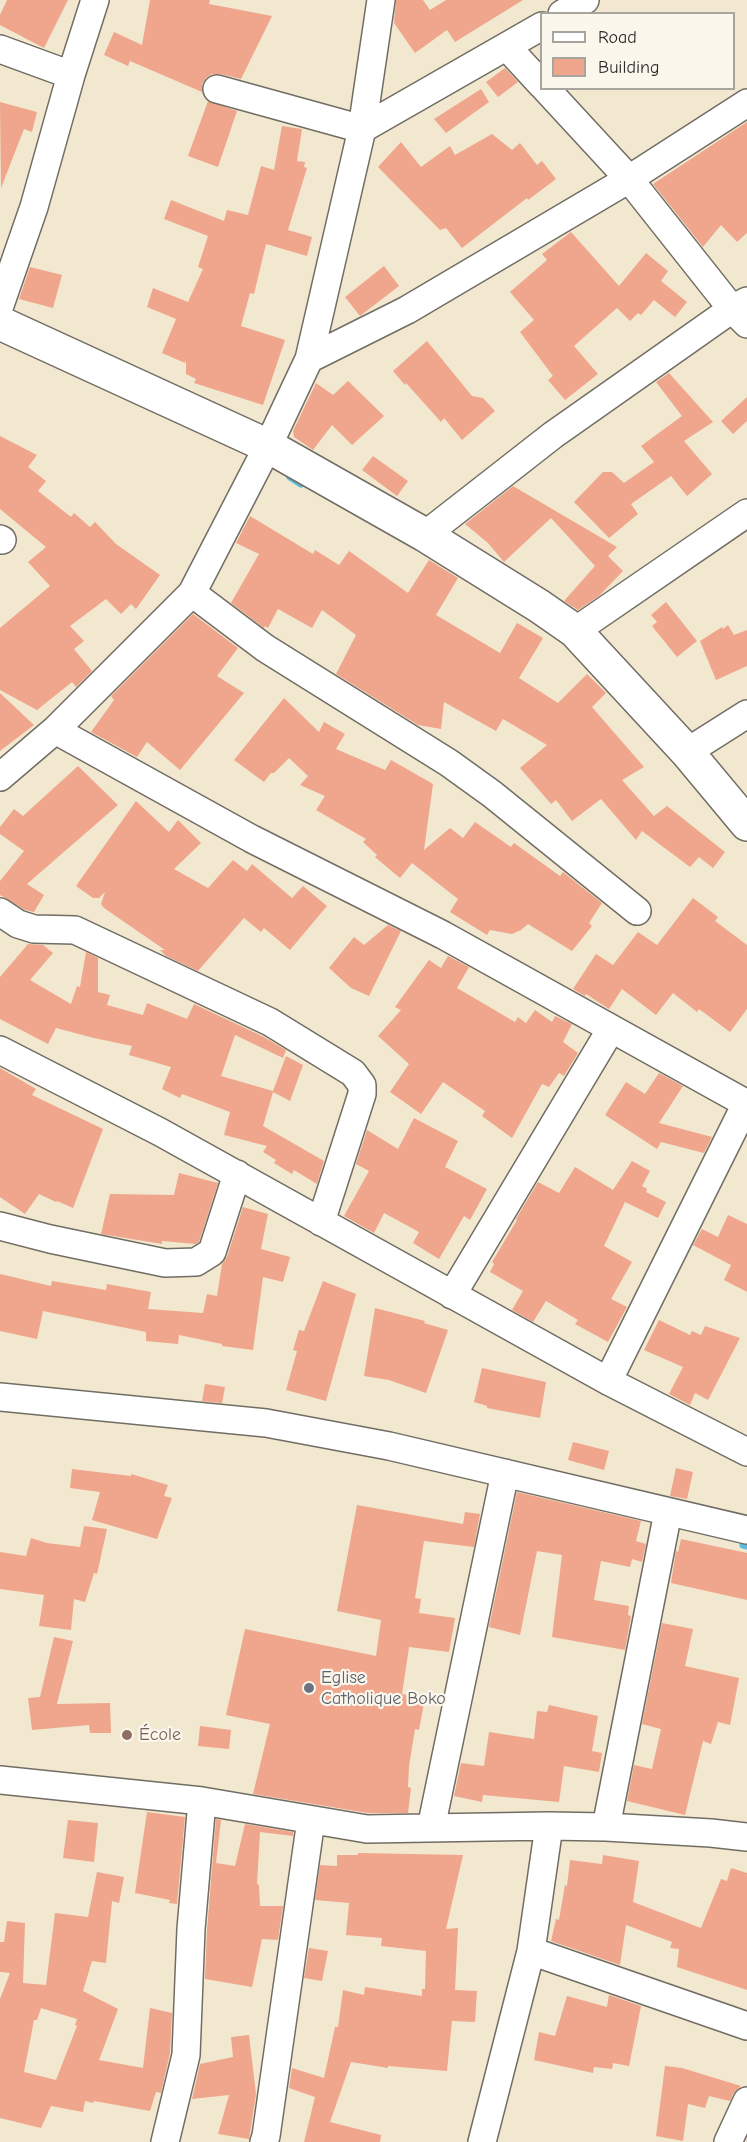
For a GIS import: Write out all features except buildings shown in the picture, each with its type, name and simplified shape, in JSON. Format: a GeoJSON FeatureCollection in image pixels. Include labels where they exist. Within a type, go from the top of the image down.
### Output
{"type":"FeatureCollection","features":[{"type":"Feature","properties":{"kind":"main road"},"geometry":{"type":"LineString","coordinates":[[0,323],[268,446],[425,535],[576,631],[687,752],[747,824]]}},
{"type":"Feature","properties":{"kind":"street"},"geometry":{"type":"LineString","coordinates":[[0,304],[34,207],[71,75],[95,0]]}},
{"type":"Feature","properties":{"kind":"street"},"geometry":{"type":"LineString","coordinates":[[0,777],[55,730],[192,593],[268,446],[309,359],[362,129],[381,0]]}},
{"type":"Feature","properties":{"kind":"street"},"geometry":{"type":"LineString","coordinates":[[565,12],[585,0]]}},
{"type":"Feature","properties":{"kind":"street"},"geometry":{"type":"LineString","coordinates":[[217,89],[362,129],[540,27]]}},
{"type":"Feature","properties":{"kind":"street"},"geometry":{"type":"LineString","coordinates":[[507,47],[540,83]]}},
{"type":"Feature","properties":{"kind":"street"},"geometry":{"type":"LineString","coordinates":[[0,49],[71,75]]}},
{"type":"Feature","properties":{"kind":"street"},"geometry":{"type":"LineString","coordinates":[[425,535],[553,435],[742,311],[629,180],[547,90]]}},
{"type":"Feature","properties":{"kind":"street"},"geometry":{"type":"LineString","coordinates":[[309,359],[407,310],[629,180],[747,103]]}},
{"type":"Feature","properties":{"kind":"street"},"geometry":{"type":"LineString","coordinates":[[576,631],[747,513]]}},
{"type":"Feature","properties":{"kind":"street"},"geometry":{"type":"LineString","coordinates":[[192,593],[265,648],[449,763],[492,794],[637,911]]}},
{"type":"Feature","properties":{"kind":"street"},"geometry":{"type":"LineString","coordinates":[[687,752],[747,714]]}},
{"type":"Feature","properties":{"kind":"street"},"geometry":{"type":"LineString","coordinates":[[55,730],[252,839],[443,935],[747,1104],[608,1381]]}},
{"type":"Feature","properties":{"kind":"street"},"geometry":{"type":"LineString","coordinates":[[0,912],[18,924],[34,929],[75,930],[270,1022],[353,1073],[362,1085],[362,1094],[321,1222]]}},
{"type":"Feature","properties":{"kind":"street"},"geometry":{"type":"LineString","coordinates":[[452,1295],[611,1029]]}},
{"type":"Feature","properties":{"kind":"street"},"geometry":{"type":"LineString","coordinates":[[0,1050],[160,1132],[608,1381],[747,1452]]}},
{"type":"Feature","properties":{"kind":"street"},"geometry":{"type":"LineString","coordinates":[[0,1226],[165,1263],[195,1262],[212,1252],[237,1174]]}},
{"type":"Feature","properties":{"kind":"street"},"geometry":{"type":"LineString","coordinates":[[0,1398],[266,1423],[388,1446],[747,1530]]}},
{"type":"Feature","properties":{"kind":"street"},"geometry":{"type":"LineString","coordinates":[[431,1828],[505,1473]]}},
{"type":"Feature","properties":{"kind":"street"},"geometry":{"type":"LineString","coordinates":[[606,1827],[668,1512]]}},
{"type":"Feature","properties":{"kind":"street"},"geometry":{"type":"LineString","coordinates":[[0,1780],[202,1800],[367,1829],[606,1827],[711,1833],[747,1838]]}},
{"type":"Feature","properties":{"kind":"street"},"geometry":{"type":"LineString","coordinates":[[165,2142],[186,2055],[191,1929],[202,1800]]}},
{"type":"Feature","properties":{"kind":"street"},"geometry":{"type":"LineString","coordinates":[[264,2142],[310,1820]]}},
{"type":"Feature","properties":{"kind":"street"},"geometry":{"type":"LineString","coordinates":[[482,2142],[531,1951],[549,1826]]}},
{"type":"Feature","properties":{"kind":"street"},"geometry":{"type":"LineString","coordinates":[[531,1951],[747,2026]]}},
{"type":"Feature","properties":{"kind":"street"},"geometry":{"type":"LineString","coordinates":[[728,2142],[747,2101]]}},
{"type":"Feature","properties":{"kind":"waterway"},"geometry":{"type":"LineString","coordinates":[[290,477],[301,484]]}},
{"type":"Feature","properties":{"kind":"waterway"},"geometry":{"type":"LineString","coordinates":[[743,1545],[747,1546]]}},
{"type":"Feature","properties":{"kind":"place","name":"Eglise Catholique Boko"},"geometry":{"type":"Point","coordinates":[309,1688]}},
{"type":"Feature","properties":{"kind":"place","name":"École"},"geometry":{"type":"Point","coordinates":[127,1735]}}]}
